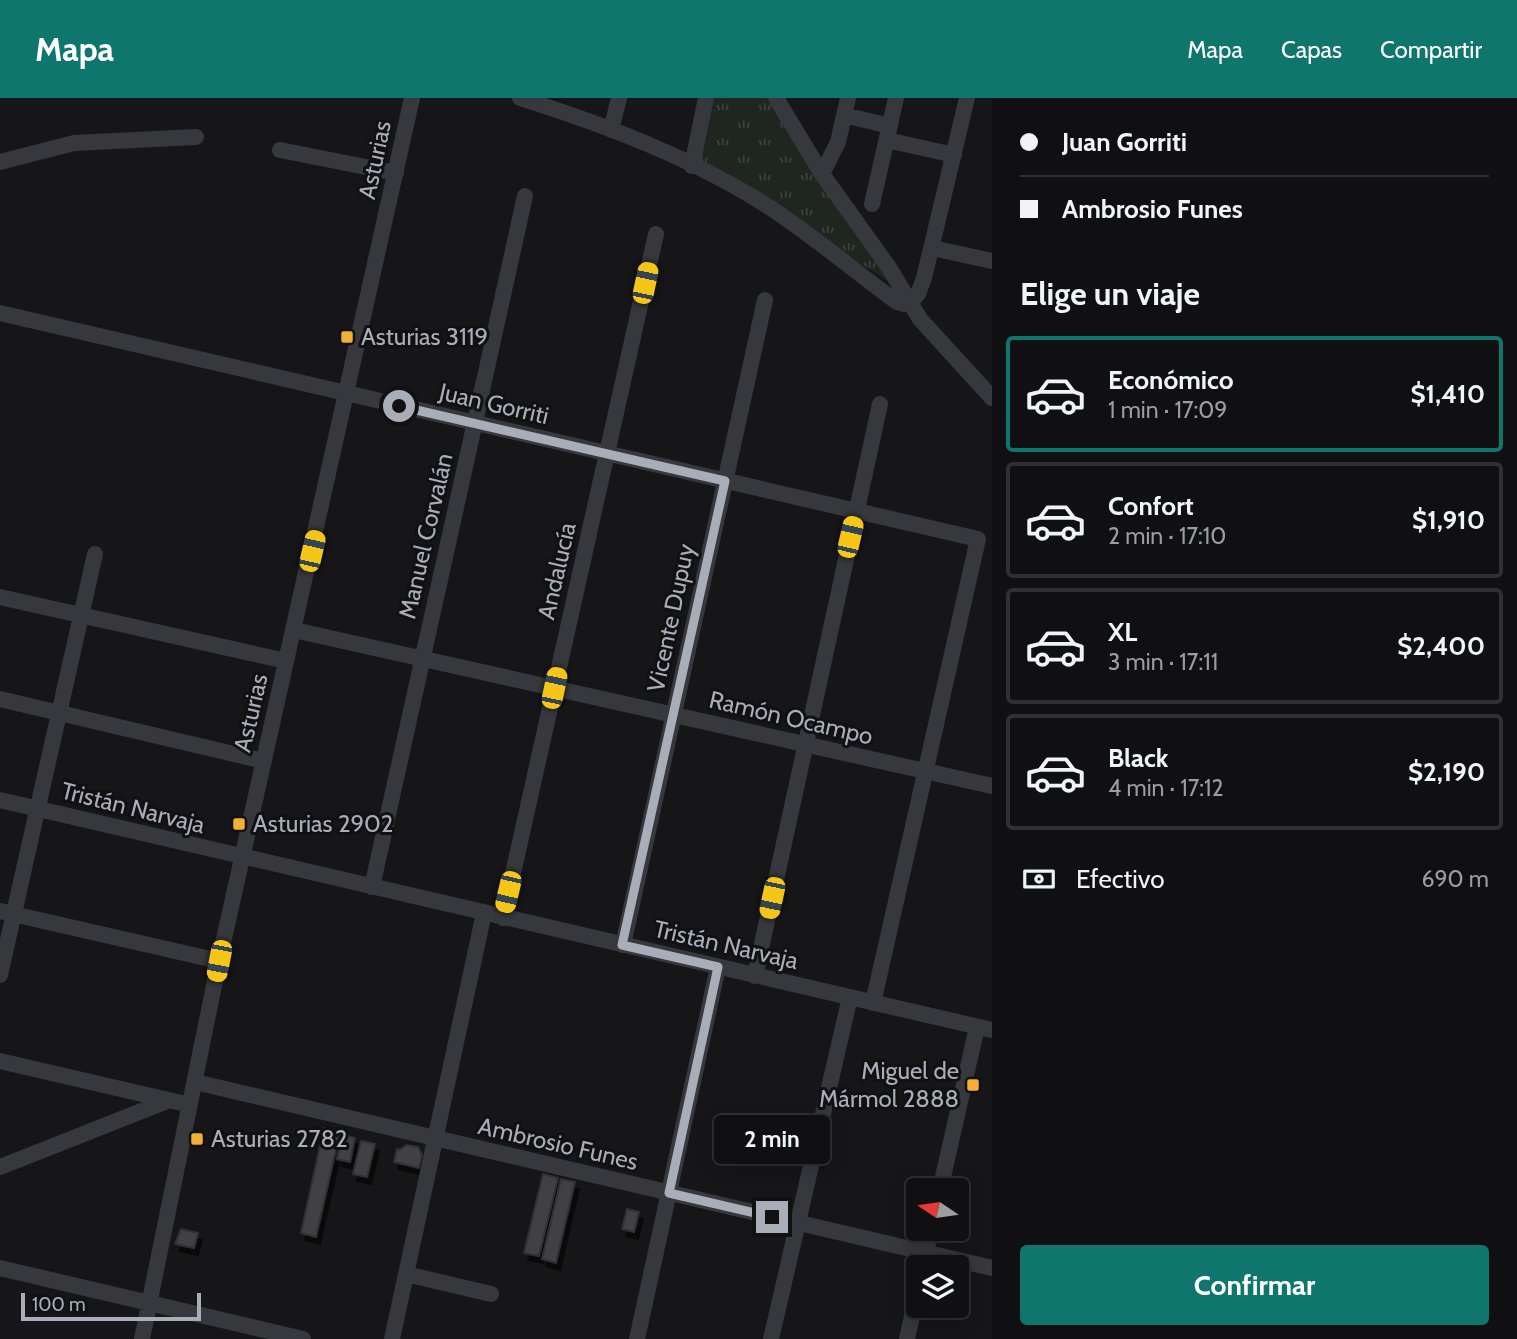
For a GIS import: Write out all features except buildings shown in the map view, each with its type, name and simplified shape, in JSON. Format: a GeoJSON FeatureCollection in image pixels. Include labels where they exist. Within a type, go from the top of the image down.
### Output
{"type":"FeatureCollection","features":[{"type":"Feature","properties":{"kind":"street","name":"Asturias"},"geometry":{"type":"LineString","coordinates":[[142,1339],[219,961],[412,98]]}},
{"type":"Feature","properties":{"kind":"street"},"geometry":{"type":"LineString","coordinates":[[522,98],[611,130],[692,166],[769,207],[903,304],[918,294],[922,286],[967,98]]}},
{"type":"Feature","properties":{"kind":"street"},"geometry":{"type":"LineString","coordinates":[[611,130],[619,98]]}},
{"type":"Feature","properties":{"kind":"street"},"geometry":{"type":"LineString","coordinates":[[692,166],[706,98]]}},
{"type":"Feature","properties":{"kind":"street"},"geometry":{"type":"LineString","coordinates":[[776,98],[822,174],[888,266],[927,328],[992,398]]}},
{"type":"Feature","properties":{"kind":"street"},"geometry":{"type":"LineString","coordinates":[[822,174],[835,151],[848,98]]}},
{"type":"Feature","properties":{"kind":"street"},"geometry":{"type":"LineString","coordinates":[[872,204],[897,98]]}},
{"type":"Feature","properties":{"kind":"street"},"geometry":{"type":"LineString","coordinates":[[844,115],[954,155]]}},
{"type":"Feature","properties":{"kind":"street"},"geometry":{"type":"LineString","coordinates":[[0,162],[74,143],[196,137]]}},
{"type":"Feature","properties":{"kind":"street"},"geometry":{"type":"LineString","coordinates":[[280,150],[396,173]]}},
{"type":"Feature","properties":{"kind":"street","name":"Manuel Corvalán"},"geometry":{"type":"LineString","coordinates":[[372,887],[525,196]]}},
{"type":"Feature","properties":{"kind":"street","name":"Andalucía"},"geometry":{"type":"LineString","coordinates":[[503,918],[656,234]]}},
{"type":"Feature","properties":{"kind":"street"},"geometry":{"type":"LineString","coordinates":[[932,248],[992,261]]}},
{"type":"Feature","properties":{"kind":"street","name":"Vicente Dupuy"},"geometry":{"type":"LineString","coordinates":[[622,945],[765,300]]}},
{"type":"Feature","properties":{"kind":"street","name":"Juan Gorriti"},"geometry":{"type":"LineString","coordinates":[[0,313],[978,539],[925,771]]}},
{"type":"Feature","properties":{"kind":"street"},"geometry":{"type":"LineString","coordinates":[[755,975],[880,404]]}},
{"type":"Feature","properties":{"kind":"street"},"geometry":{"type":"LineString","coordinates":[[0,975],[7,913],[38,809],[95,554]]}},
{"type":"Feature","properties":{"kind":"street"},"geometry":{"type":"LineString","coordinates":[[0,597],[286,661]]}},
{"type":"Feature","properties":{"kind":"street","name":"Ramón Ocampo"},"geometry":{"type":"LineString","coordinates":[[294,630],[992,786]]}},
{"type":"Feature","properties":{"kind":"street"},"geometry":{"type":"LineString","coordinates":[[0,699],[264,761]]}},
{"type":"Feature","properties":{"kind":"street"},"geometry":{"type":"LineString","coordinates":[[873,1003],[925,771]]}},
{"type":"Feature","properties":{"kind":"street","name":"Tristán Narvaja"},"geometry":{"type":"LineString","coordinates":[[0,800],[984,1028]]}},
{"type":"Feature","properties":{"kind":"street"},"geometry":{"type":"LineString","coordinates":[[7,913],[219,961]]}},
{"type":"Feature","properties":{"kind":"street"},"geometry":{"type":"LineString","coordinates":[[392,1339],[484,913]]}},
{"type":"Feature","properties":{"kind":"street"},"geometry":{"type":"LineString","coordinates":[[637,1339],[718,967]]}},
{"type":"Feature","properties":{"kind":"street"},"geometry":{"type":"LineString","coordinates":[[771,1339],[850,998]]}},
{"type":"Feature","properties":{"kind":"street"},"geometry":{"type":"LineString","coordinates":[[943,1178],[984,1028]]}},
{"type":"Feature","properties":{"kind":"street"},"geometry":{"type":"LineString","coordinates":[[0,1061],[190,1105]]}},
{"type":"Feature","properties":{"kind":"street","name":"Ambrosio Funes"},"geometry":{"type":"LineString","coordinates":[[195,1082],[798,1223],[907,1255]]}},
{"type":"Feature","properties":{"kind":"street"},"geometry":{"type":"LineString","coordinates":[[0,1167],[167,1101]]}},
{"type":"Feature","properties":{"kind":"street","name":"Ambrosio Funes"},"geometry":{"type":"LineString","coordinates":[[969,1265],[992,1268]]}},
{"type":"Feature","properties":{"kind":"street"},"geometry":{"type":"LineString","coordinates":[[0,1268],[303,1339]]}},
{"type":"Feature","properties":{"kind":"street"},"geometry":{"type":"LineString","coordinates":[[406,1274],[491,1294]]}},
{"type":"Feature","properties":{"kind":"street"},"geometry":{"type":"LineString","coordinates":[[907,1339],[912,1318]]}},
{"type":"Feature","properties":{"kind":"green space"},"geometry":{"type":"Polygon","coordinates":[[[709,98],[768,98],[890,282],[699,163],[709,98]]]}},
{"type":"Feature","properties":{"kind":"place","name":"Asturias 3119"},"geometry":{"type":"Point","coordinates":[347,337]}},
{"type":"Feature","properties":{"kind":"place","name":"Asturias 2902"},"geometry":{"type":"Point","coordinates":[239,824]}},
{"type":"Feature","properties":{"kind":"place","name":"Miguel de Mármol 2888"},"geometry":{"type":"Point","coordinates":[973,1085]}},
{"type":"Feature","properties":{"kind":"place","name":"Asturias 2782"},"geometry":{"type":"Point","coordinates":[197,1139]}},
{"type":"Feature","properties":{"kind":"route"},"geometry":{"type":"LineString","coordinates":[[399,406],[725,481],[622,945],[718,967],[669,1193],[772,1217]]}}]}
